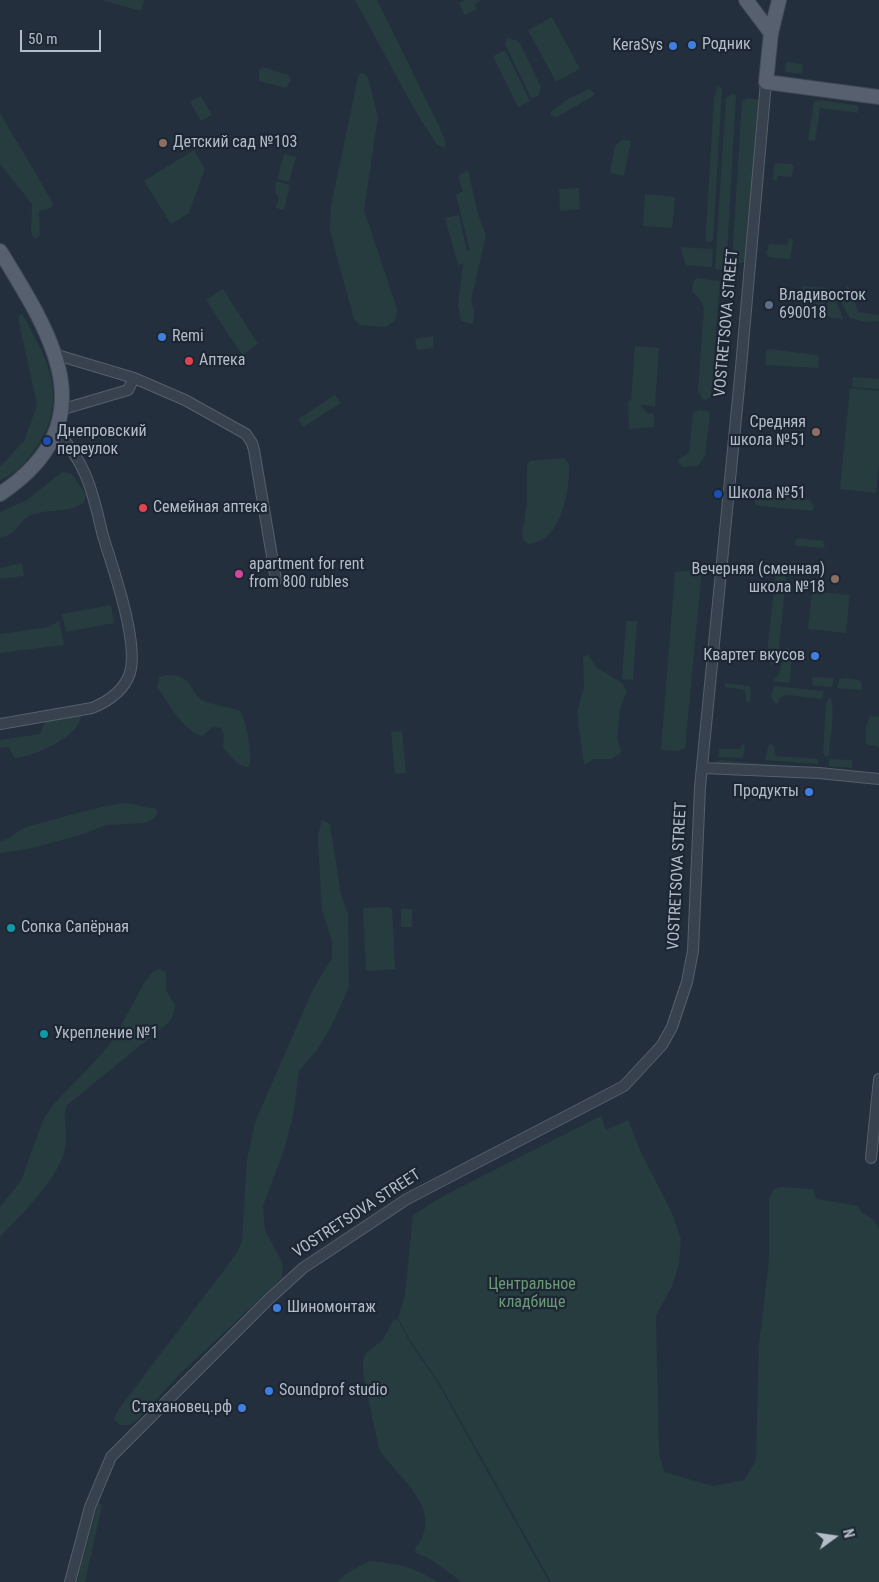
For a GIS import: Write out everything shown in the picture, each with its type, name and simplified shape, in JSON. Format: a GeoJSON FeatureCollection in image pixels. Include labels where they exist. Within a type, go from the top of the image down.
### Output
{"type":"FeatureCollection","features":[{"type":"Feature","properties":{"kind":"main road"},"geometry":{"type":"LineString","coordinates":[[746,0],[771,33]]}},
{"type":"Feature","properties":{"kind":"main road","name":"VOSTRETSOVA STREET"},"geometry":{"type":"LineString","coordinates":[[766,82],[771,33],[778,0]]}},
{"type":"Feature","properties":{"kind":"main road"},"geometry":{"type":"LineString","coordinates":[[766,82],[879,97]]}},
{"type":"Feature","properties":{"kind":"main road"},"geometry":{"type":"LineString","coordinates":[[0,251],[27,294],[57,355],[62,378],[60,410],[56,430],[40,460],[0,494]]}},
{"type":"Feature","properties":{"kind":"street","name":"VOSTRETSOVA STREET"},"geometry":{"type":"LineString","coordinates":[[70,1582],[90,1507],[110,1456],[239,1326],[302,1268],[407,1199],[624,1086],[662,1045],[680,1009],[694,951],[702,768],[740,377],[766,82]]}},
{"type":"Feature","properties":{"kind":"street"},"geometry":{"type":"LineString","coordinates":[[57,355],[134,378],[190,403],[250,438],[254,450],[276,580]]}},
{"type":"Feature","properties":{"kind":"street"},"geometry":{"type":"LineString","coordinates":[[60,410],[128,390],[134,378]]}},
{"type":"Feature","properties":{"kind":"street"},"geometry":{"type":"LineString","coordinates":[[0,724],[92,708],[104,703],[118,692],[130,673],[131,662],[127,624],[92,495],[79,460],[56,430]]}},
{"type":"Feature","properties":{"kind":"street"},"geometry":{"type":"LineString","coordinates":[[702,768],[819,773],[879,779]]}},
{"type":"Feature","properties":{"kind":"street"},"geometry":{"type":"LineString","coordinates":[[871,1158],[879,1079]]}},
{"type":"Feature","properties":{"kind":"green space"},"geometry":{"type":"Polygon","coordinates":[[[102,0],[144,0],[141,11],[102,0]]]}},
{"type":"Feature","properties":{"kind":"green space"},"geometry":{"type":"Polygon","coordinates":[[[355,0],[377,0],[440,128],[446,143],[445,148],[437,145],[416,112],[355,0]]]}},
{"type":"Feature","properties":{"kind":"green space"},"geometry":{"type":"Polygon","coordinates":[[[464,0],[480,1],[474,5],[477,9],[465,15],[459,3],[464,0]]]}},
{"type":"Feature","properties":{"kind":"green space"},"geometry":{"type":"Polygon","coordinates":[[[552,17],[580,69],[556,82],[528,30],[552,17]]]}},
{"type":"Feature","properties":{"kind":"green space"},"geometry":{"type":"Polygon","coordinates":[[[508,37],[521,45],[541,87],[538,96],[531,98],[505,44],[508,37]]]}},
{"type":"Feature","properties":{"kind":"green space"},"geometry":{"type":"Polygon","coordinates":[[[505,50],[530,101],[518,107],[493,56],[505,50]]]}},
{"type":"Feature","properties":{"kind":"green space"},"geometry":{"type":"Polygon","coordinates":[[[786,62],[803,64],[802,74],[785,72],[786,62]]]}},
{"type":"Feature","properties":{"kind":"green space"},"geometry":{"type":"Polygon","coordinates":[[[263,67],[288,75],[291,80],[286,88],[259,81],[259,70],[263,67]]]}},
{"type":"Feature","properties":{"kind":"green space"},"geometry":{"type":"Polygon","coordinates":[[[364,73],[368,78],[378,117],[364,210],[397,309],[396,319],[386,327],[360,325],[354,319],[330,231],[331,206],[358,77],[364,73]]]}},
{"type":"Feature","properties":{"kind":"green space"},"geometry":{"type":"Polygon","coordinates":[[[718,86],[722,89],[713,240],[709,243],[706,240],[706,230],[714,98],[718,86]]]}},
{"type":"Feature","properties":{"kind":"green space"},"geometry":{"type":"Polygon","coordinates":[[[589,89],[595,93],[593,96],[557,117],[551,116],[551,112],[568,99],[589,89]]]}},
{"type":"Feature","properties":{"kind":"green space"},"geometry":{"type":"Polygon","coordinates":[[[733,94],[736,95],[726,270],[715,269],[726,98],[733,94]]]}},
{"type":"Feature","properties":{"kind":"green space"},"geometry":{"type":"Polygon","coordinates":[[[201,96],[212,115],[201,121],[190,102],[201,96]]]}},
{"type":"Feature","properties":{"kind":"green space"},"geometry":{"type":"Polygon","coordinates":[[[748,98],[760,100],[745,262],[737,264],[732,259],[742,101],[748,98]]]}},
{"type":"Feature","properties":{"kind":"green space"},"geometry":{"type":"Polygon","coordinates":[[[818,100],[855,105],[858,106],[858,113],[820,108],[815,141],[808,140],[814,102],[818,100]]]}},
{"type":"Feature","properties":{"kind":"green space"},"geometry":{"type":"Polygon","coordinates":[[[0,113],[53,203],[51,208],[39,211],[40,235],[35,239],[31,233],[32,204],[0,164],[0,113]]]}},
{"type":"Feature","properties":{"kind":"green space"},"geometry":{"type":"Polygon","coordinates":[[[622,140],[631,141],[624,176],[610,173],[615,146],[622,140]]]}},
{"type":"Feature","properties":{"kind":"green space"},"geometry":{"type":"Polygon","coordinates":[[[194,150],[205,169],[189,213],[171,224],[144,181],[194,150]]]}},
{"type":"Feature","properties":{"kind":"green space"},"geometry":{"type":"Polygon","coordinates":[[[284,154],[296,157],[289,182],[277,179],[284,154]]]}},
{"type":"Feature","properties":{"kind":"green space"},"geometry":{"type":"Polygon","coordinates":[[[776,163],[792,164],[794,168],[792,177],[778,176],[777,181],[773,180],[774,165],[776,163]]]}},
{"type":"Feature","properties":{"kind":"green space"},"geometry":{"type":"Polygon","coordinates":[[[468,170],[478,214],[486,235],[471,301],[474,309],[473,324],[461,321],[458,305],[463,264],[458,265],[445,218],[459,215],[467,251],[470,251],[456,195],[463,191],[458,176],[468,170]]]}},
{"type":"Feature","properties":{"kind":"green space"},"geometry":{"type":"Polygon","coordinates":[[[276,181],[290,185],[284,210],[276,208],[279,197],[275,193],[276,181]]]}},
{"type":"Feature","properties":{"kind":"green space"},"geometry":{"type":"Polygon","coordinates":[[[579,188],[580,209],[560,211],[559,189],[579,188]]]}},
{"type":"Feature","properties":{"kind":"green space"},"geometry":{"type":"Polygon","coordinates":[[[645,194],[675,197],[672,228],[643,226],[645,194]]]}},
{"type":"Feature","properties":{"kind":"green space"},"geometry":{"type":"Polygon","coordinates":[[[789,238],[793,240],[790,259],[769,257],[766,254],[769,244],[787,245],[789,238]]]}},
{"type":"Feature","properties":{"kind":"green space"},"geometry":{"type":"Polygon","coordinates":[[[682,247],[713,249],[712,267],[686,265],[681,250],[682,247]]]}},
{"type":"Feature","properties":{"kind":"green space"},"geometry":{"type":"Polygon","coordinates":[[[696,278],[720,281],[711,397],[705,400],[702,399],[698,391],[704,307],[698,297],[692,292],[693,283],[696,278]]]}},
{"type":"Feature","properties":{"kind":"green space"},"geometry":{"type":"Polygon","coordinates":[[[803,286],[826,288],[823,313],[800,310],[803,286]]]}},
{"type":"Feature","properties":{"kind":"green space"},"geometry":{"type":"Polygon","coordinates":[[[847,286],[850,288],[858,312],[879,315],[879,321],[865,322],[850,318],[840,300],[840,298],[845,296],[847,286]]]}},
{"type":"Feature","properties":{"kind":"green space"},"geometry":{"type":"Polygon","coordinates":[[[223,289],[258,344],[242,355],[206,300],[223,289]]]}},
{"type":"Feature","properties":{"kind":"green space"},"geometry":{"type":"Polygon","coordinates":[[[829,290],[832,290],[843,319],[831,318],[827,315],[829,290]]]}},
{"type":"Feature","properties":{"kind":"green space"},"geometry":{"type":"Polygon","coordinates":[[[21,313],[47,364],[51,378],[53,405],[45,434],[29,458],[21,467],[0,480],[0,467],[24,441],[37,405],[18,318],[21,313]]]}},
{"type":"Feature","properties":{"kind":"green space"},"geometry":{"type":"Polygon","coordinates":[[[433,336],[434,348],[417,350],[415,339],[433,336]]]}},
{"type":"Feature","properties":{"kind":"green space"},"geometry":{"type":"Polygon","coordinates":[[[635,346],[659,348],[655,406],[640,405],[647,413],[654,414],[654,427],[629,429],[628,402],[631,400],[635,346]]]}},
{"type":"Feature","properties":{"kind":"green space"},"geometry":{"type":"Polygon","coordinates":[[[766,350],[817,355],[819,359],[818,368],[766,365],[766,350]]]}},
{"type":"Feature","properties":{"kind":"green space"},"geometry":{"type":"Polygon","coordinates":[[[853,377],[879,379],[879,389],[852,387],[853,377]]]}},
{"type":"Feature","properties":{"kind":"green space"},"geometry":{"type":"Polygon","coordinates":[[[850,388],[879,391],[879,463],[876,493],[840,489],[850,388]]]}},
{"type":"Feature","properties":{"kind":"green space"},"geometry":{"type":"Polygon","coordinates":[[[335,395],[341,403],[303,427],[298,419],[335,395]]]}},
{"type":"Feature","properties":{"kind":"green space"},"geometry":{"type":"Polygon","coordinates":[[[699,410],[708,411],[710,414],[705,456],[698,466],[682,467],[677,460],[689,453],[693,413],[699,410]]]}},
{"type":"Feature","properties":{"kind":"green space"},"geometry":{"type":"Polygon","coordinates":[[[564,458],[569,463],[569,474],[562,513],[549,534],[540,541],[528,544],[524,541],[522,535],[527,504],[527,465],[530,461],[564,458]]]}},
{"type":"Feature","properties":{"kind":"green space"},"geometry":{"type":"Polygon","coordinates":[[[62,472],[72,474],[86,495],[84,502],[74,508],[40,512],[29,516],[16,530],[0,538],[0,512],[27,500],[62,472]]]}},
{"type":"Feature","properties":{"kind":"green space"},"geometry":{"type":"Polygon","coordinates":[[[755,494],[803,497],[811,501],[814,508],[812,511],[761,506],[755,504],[755,494]]]}},
{"type":"Feature","properties":{"kind":"green space"},"geometry":{"type":"Polygon","coordinates":[[[797,538],[823,541],[825,548],[797,546],[795,543],[797,538]]]}},
{"type":"Feature","properties":{"kind":"green space"},"geometry":{"type":"Polygon","coordinates":[[[22,563],[24,576],[0,579],[0,568],[22,563]]]}},
{"type":"Feature","properties":{"kind":"green space"},"geometry":{"type":"Polygon","coordinates":[[[780,565],[785,569],[786,580],[778,655],[772,666],[768,661],[767,654],[776,569],[780,565]]]}},
{"type":"Feature","properties":{"kind":"green space"},"geometry":{"type":"Polygon","coordinates":[[[702,569],[685,748],[677,751],[661,750],[675,572],[702,569]]]}},
{"type":"Feature","properties":{"kind":"green space"},"geometry":{"type":"Polygon","coordinates":[[[812,591],[850,595],[846,633],[808,629],[812,591]]]}},
{"type":"Feature","properties":{"kind":"green space"},"geometry":{"type":"Polygon","coordinates":[[[111,605],[114,623],[66,632],[62,614],[111,605]]]}},
{"type":"Feature","properties":{"kind":"green space"},"geometry":{"type":"Polygon","coordinates":[[[59,621],[64,645],[0,653],[0,634],[49,627],[59,621]]]}},
{"type":"Feature","properties":{"kind":"green space"},"geometry":{"type":"Polygon","coordinates":[[[626,621],[637,621],[633,680],[622,679],[626,621]]]}},
{"type":"Feature","properties":{"kind":"green space"},"geometry":{"type":"Polygon","coordinates":[[[785,648],[792,649],[790,683],[773,681],[779,674],[785,648]]]}},
{"type":"Feature","properties":{"kind":"green space"},"geometry":{"type":"Polygon","coordinates":[[[588,654],[596,667],[622,683],[627,692],[620,708],[617,739],[621,749],[620,754],[611,759],[594,759],[584,765],[577,712],[584,688],[583,657],[588,654]]]}},
{"type":"Feature","properties":{"kind":"green space"},"geometry":{"type":"Polygon","coordinates":[[[166,675],[182,677],[202,700],[240,711],[245,722],[248,738],[249,767],[238,763],[223,747],[224,735],[221,728],[213,727],[202,736],[195,733],[182,722],[157,687],[159,677],[166,675]]]}},
{"type":"Feature","properties":{"kind":"green space"},"geometry":{"type":"Polygon","coordinates":[[[812,677],[834,678],[832,687],[813,685],[812,677]]]}},
{"type":"Feature","properties":{"kind":"green space"},"geometry":{"type":"Polygon","coordinates":[[[840,679],[859,680],[862,683],[861,690],[837,688],[840,679]]]}},
{"type":"Feature","properties":{"kind":"green space"},"geometry":{"type":"Polygon","coordinates":[[[724,683],[749,686],[751,688],[750,701],[747,703],[745,690],[725,687],[724,683]]]}},
{"type":"Feature","properties":{"kind":"green space"},"geometry":{"type":"Polygon","coordinates":[[[775,686],[824,691],[822,699],[787,695],[780,697],[778,704],[774,703],[771,695],[775,686]]]}},
{"type":"Feature","properties":{"kind":"green space"},"geometry":{"type":"Polygon","coordinates":[[[830,697],[833,710],[832,725],[829,755],[826,757],[823,753],[826,703],[830,697]]]}},
{"type":"Feature","properties":{"kind":"green space"},"geometry":{"type":"Polygon","coordinates":[[[81,714],[74,730],[44,750],[14,758],[9,747],[0,748],[0,740],[40,734],[45,722],[81,714]]]}},
{"type":"Feature","properties":{"kind":"green space"},"geometry":{"type":"Polygon","coordinates":[[[870,716],[879,717],[879,747],[866,744],[866,727],[870,716]]]}},
{"type":"Feature","properties":{"kind":"green space"},"geometry":{"type":"Polygon","coordinates":[[[402,731],[406,773],[395,774],[391,732],[402,731]]]}},
{"type":"Feature","properties":{"kind":"green space"},"geometry":{"type":"Polygon","coordinates":[[[742,744],[745,745],[743,758],[718,757],[719,749],[740,749],[742,744]]]}},
{"type":"Feature","properties":{"kind":"green space"},"geometry":{"type":"Polygon","coordinates":[[[769,744],[774,745],[777,756],[818,759],[818,764],[765,760],[769,744]]]}},
{"type":"Feature","properties":{"kind":"green space"},"geometry":{"type":"Polygon","coordinates":[[[829,759],[852,760],[852,768],[829,766],[829,759]]]}},
{"type":"Feature","properties":{"kind":"green space"},"geometry":{"type":"Polygon","coordinates":[[[718,760],[816,768],[713,765],[718,760]]]}},
{"type":"Feature","properties":{"kind":"green space"},"geometry":{"type":"Polygon","coordinates":[[[125,803],[155,808],[158,813],[152,820],[145,823],[107,825],[80,835],[28,849],[0,853],[0,841],[9,838],[23,828],[88,810],[125,803]]]}},
{"type":"Feature","properties":{"kind":"green space"},"geometry":{"type":"Polygon","coordinates":[[[322,820],[330,824],[341,895],[348,914],[349,987],[331,1027],[317,1050],[299,1071],[293,1116],[284,1150],[263,1206],[265,1230],[283,1264],[282,1278],[181,1373],[137,1420],[130,1425],[120,1425],[114,1419],[119,1409],[236,1254],[242,1241],[247,1160],[255,1122],[313,989],[332,958],[332,940],[322,910],[318,836],[322,820]]]}},
{"type":"Feature","properties":{"kind":"green space"},"geometry":{"type":"Polygon","coordinates":[[[389,907],[392,909],[395,969],[368,971],[366,969],[363,911],[364,908],[389,907]]]}},
{"type":"Feature","properties":{"kind":"green space"},"geometry":{"type":"Polygon","coordinates":[[[401,909],[412,909],[412,927],[401,927],[401,909]]]}},
{"type":"Feature","properties":{"kind":"green space"},"geometry":{"type":"Polygon","coordinates":[[[159,969],[166,972],[166,990],[175,1005],[173,1016],[168,1023],[66,1106],[66,1143],[62,1159],[56,1171],[38,1196],[0,1237],[0,1207],[21,1181],[43,1120],[53,1105],[100,1056],[115,1037],[144,983],[152,973],[159,969]]]}},
{"type":"Feature","properties":{"kind":"green space","name":"Центральное кладбище"},"geometry":{"type":"Polygon","coordinates":[[[601,1116],[606,1130],[628,1120],[639,1148],[672,1213],[681,1239],[679,1263],[673,1284],[656,1316],[659,1453],[664,1472],[713,1486],[744,1480],[756,1460],[759,1344],[769,1261],[769,1198],[774,1189],[780,1187],[813,1189],[816,1199],[858,1206],[862,1213],[872,1219],[879,1229],[879,1582],[551,1582],[439,1382],[413,1345],[398,1318],[405,1295],[413,1215],[443,1196],[601,1116]]]}},
{"type":"Feature","properties":{"kind":"green space"},"geometry":{"type":"Polygon","coordinates":[[[394,1319],[398,1320],[412,1346],[438,1383],[549,1582],[462,1582],[430,1559],[416,1553],[415,1549],[423,1534],[426,1521],[423,1508],[416,1495],[379,1449],[363,1374],[363,1360],[366,1353],[383,1340],[394,1319]]]}},
{"type":"Feature","properties":{"kind":"green space"},"geometry":{"type":"Polygon","coordinates":[[[98,1502],[102,1506],[85,1582],[77,1582],[98,1502]]]}},
{"type":"Feature","properties":{"kind":"green space"},"geometry":{"type":"Polygon","coordinates":[[[370,1561],[406,1567],[438,1582],[337,1582],[347,1573],[370,1561]]]}},
{"type":"Feature","properties":{"kind":"place","name":"Родник"},"geometry":{"type":"Point","coordinates":[692,45]}},
{"type":"Feature","properties":{"kind":"place","name":"KeraSys"},"geometry":{"type":"Point","coordinates":[673,46]}},
{"type":"Feature","properties":{"kind":"place","name":"Детский сад №103"},"geometry":{"type":"Point","coordinates":[163,143]}},
{"type":"Feature","properties":{"kind":"place","name":"Владивосток 690018"},"geometry":{"type":"Point","coordinates":[769,305]}},
{"type":"Feature","properties":{"kind":"place","name":"Remi"},"geometry":{"type":"Point","coordinates":[162,337]}},
{"type":"Feature","properties":{"kind":"place","name":"Аптека"},"geometry":{"type":"Point","coordinates":[189,361]}},
{"type":"Feature","properties":{"kind":"place","name":"Средняя школа №51"},"geometry":{"type":"Point","coordinates":[816,432]}},
{"type":"Feature","properties":{"kind":"place","name":"Днепровский переулок"},"geometry":{"type":"Point","coordinates":[47,441]}},
{"type":"Feature","properties":{"kind":"place","name":"Школа №51"},"geometry":{"type":"Point","coordinates":[718,494]}},
{"type":"Feature","properties":{"kind":"place","name":"Семейная аптека"},"geometry":{"type":"Point","coordinates":[143,508]}},
{"type":"Feature","properties":{"kind":"place","name":"apartment for rent from 800 rubles"},"geometry":{"type":"Point","coordinates":[239,574]}},
{"type":"Feature","properties":{"kind":"place","name":"Вечерняя (сменная) школа №18"},"geometry":{"type":"Point","coordinates":[835,579]}},
{"type":"Feature","properties":{"kind":"place","name":"Квартет вкусов"},"geometry":{"type":"Point","coordinates":[815,656]}},
{"type":"Feature","properties":{"kind":"place","name":"Продукты"},"geometry":{"type":"Point","coordinates":[809,792]}},
{"type":"Feature","properties":{"kind":"place","name":"Сопка Сапёрная"},"geometry":{"type":"Point","coordinates":[11,928]}},
{"type":"Feature","properties":{"kind":"place","name":"Укрепление №1"},"geometry":{"type":"Point","coordinates":[44,1034]}},
{"type":"Feature","properties":{"kind":"place","name":"Шиномонтаж"},"geometry":{"type":"Point","coordinates":[277,1308]}},
{"type":"Feature","properties":{"kind":"place","name":"Soundprof studio"},"geometry":{"type":"Point","coordinates":[269,1391]}},
{"type":"Feature","properties":{"kind":"place","name":"Стахановец.рф"},"geometry":{"type":"Point","coordinates":[242,1408]}}]}
